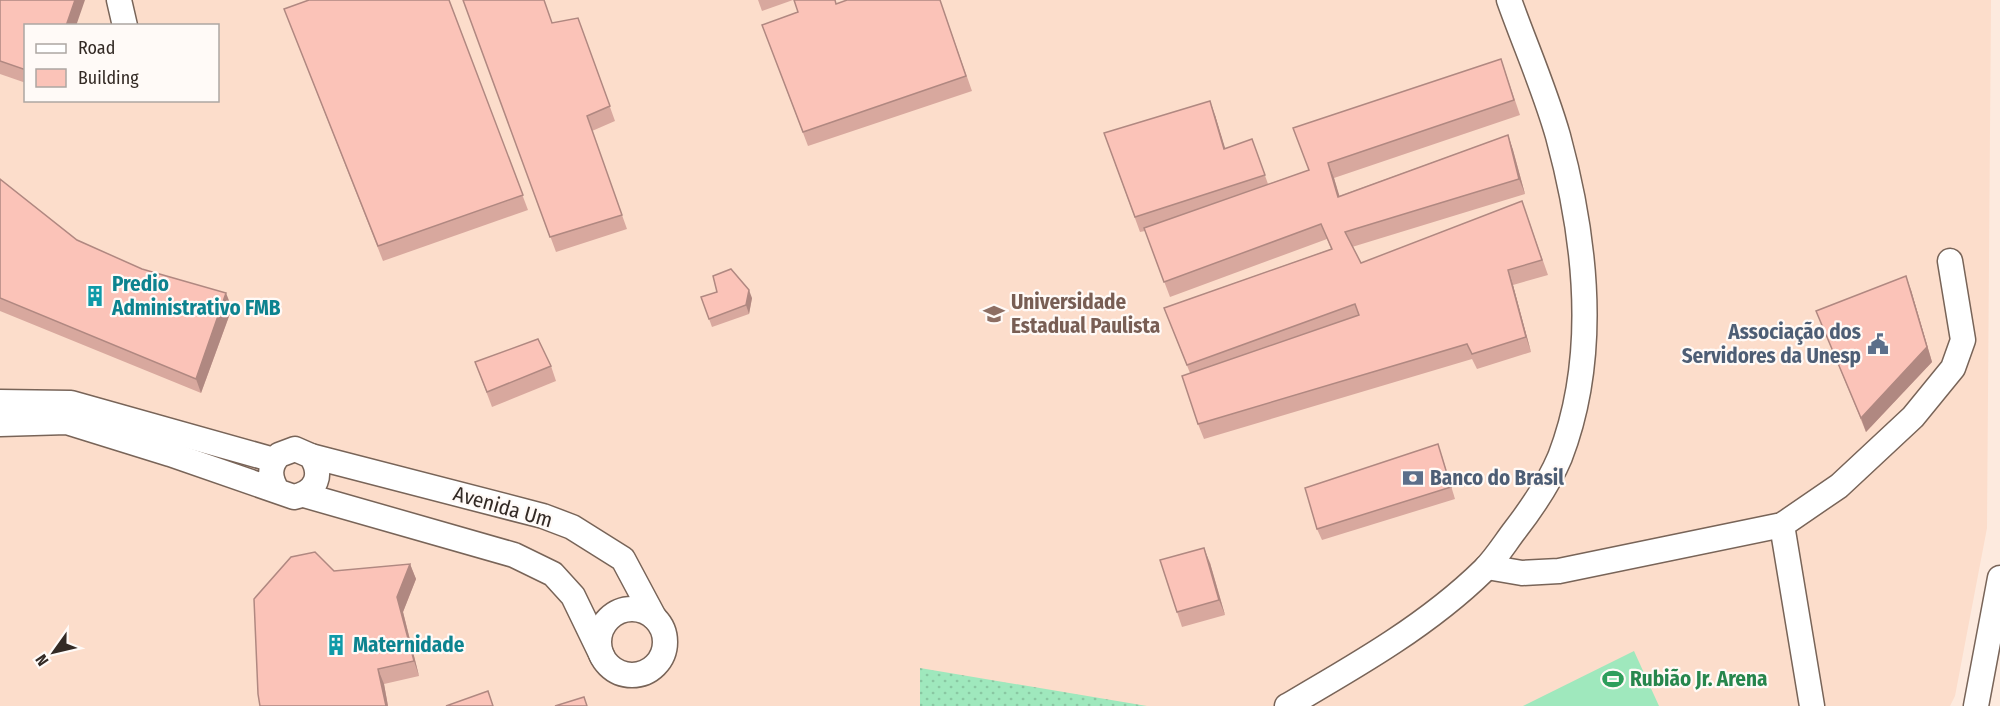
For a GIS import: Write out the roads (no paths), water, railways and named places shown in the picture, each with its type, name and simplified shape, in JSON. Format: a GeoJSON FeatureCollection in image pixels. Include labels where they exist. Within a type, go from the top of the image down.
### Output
{"type":"FeatureCollection","features":[{"type":"Feature","properties":{"kind":"street"},"geometry":{"type":"LineString","coordinates":[[119,0],[125,24]]}},
{"type":"Feature","properties":{"kind":"street"},"geometry":{"type":"LineString","coordinates":[[1287,706],[1406,633],[1459,593],[1487,567],[1530,510],[1559,458],[1578,399],[1586,326],[1577,226],[1558,136],[1509,0]]}},
{"type":"Feature","properties":{"kind":"street"},"geometry":{"type":"LineString","coordinates":[[1487,567],[1522,573],[1559,571],[1782,525],[1839,486],[1913,417],[1953,368],[1963,340],[1950,261]]}},
{"type":"Feature","properties":{"kind":"street"},"geometry":{"type":"LineString","coordinates":[[0,402],[71,403],[274,460]]}},
{"type":"Feature","properties":{"kind":"street"},"geometry":{"type":"LineString","coordinates":[[0,424],[67,422],[277,490],[285,495],[304,495],[317,482],[318,473],[311,456],[295,449],[286,451],[274,460],[271,470],[272,480],[277,490]]}},
{"type":"Feature","properties":{"kind":"street","name":"Avenida Um"},"geometry":{"type":"LineString","coordinates":[[311,456],[543,516],[572,527],[601,543],[623,559],[654,617]]}},
{"type":"Feature","properties":{"kind":"street","name":"Avenida Um"},"geometry":{"type":"LineString","coordinates":[[304,495],[514,555],[553,574],[573,596],[602,656]]}},
{"type":"Feature","properties":{"kind":"street"},"geometry":{"type":"LineString","coordinates":[[1782,525],[1812,706]]}},
{"type":"Feature","properties":{"kind":"street"},"geometry":{"type":"LineString","coordinates":[[1976,706],[2000,578]]}},
{"type":"Feature","properties":{"kind":"street"},"geometry":{"type":"LineString","coordinates":[[633,609],[654,617],[661,625],[665,646],[656,666],[647,672],[625,674],[615,670],[602,656],[599,646],[600,634],[612,615],[622,610],[633,609]]}},
{"type":"Feature","properties":{"kind":"place","name":"Predio Administrativo FMB"},"geometry":{"type":"Point","coordinates":[95,296]}},
{"type":"Feature","properties":{"kind":"place","name":"Universidade Estadual Paulista"},"geometry":{"type":"Point","coordinates":[994,314]}},
{"type":"Feature","properties":{"kind":"place","name":"Associação dos Servidores da Unesp"},"geometry":{"type":"Point","coordinates":[1878,344]}},
{"type":"Feature","properties":{"kind":"place","name":"Banco do Brasil"},"geometry":{"type":"Point","coordinates":[1413,478]}},
{"type":"Feature","properties":{"kind":"place","name":"Maternidade"},"geometry":{"type":"Point","coordinates":[336,645]}},
{"type":"Feature","properties":{"kind":"place","name":"Rubião Jr. Arena"},"geometry":{"type":"Point","coordinates":[1613,679]}}]}
